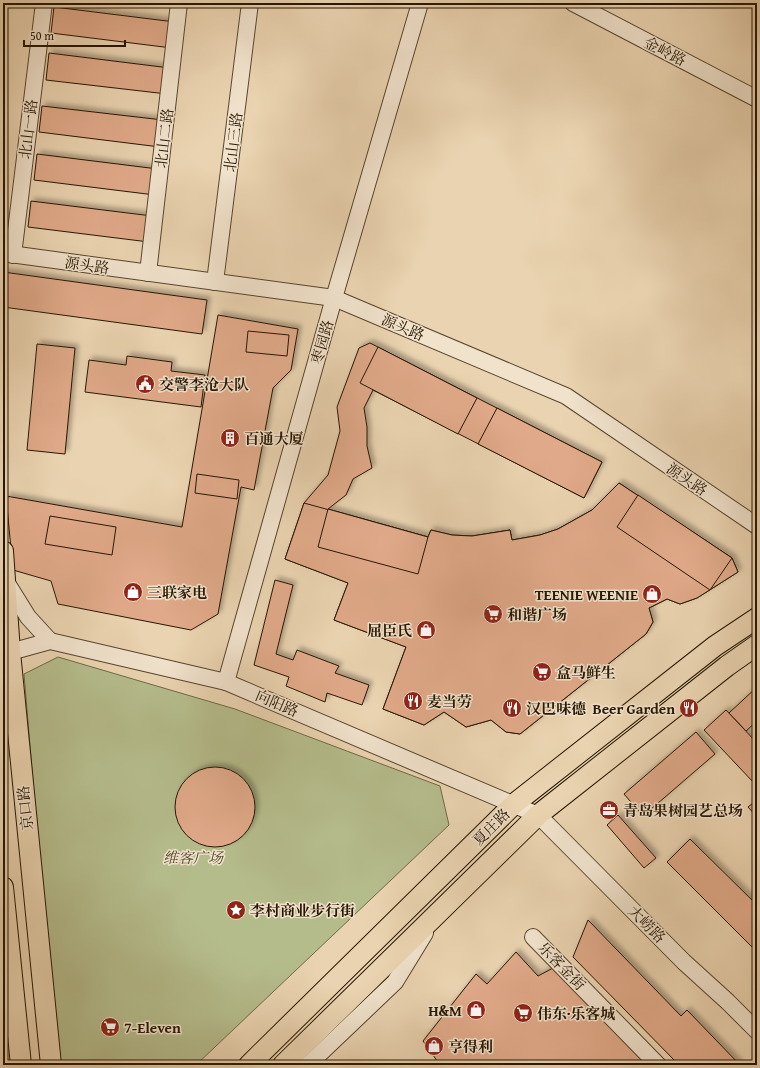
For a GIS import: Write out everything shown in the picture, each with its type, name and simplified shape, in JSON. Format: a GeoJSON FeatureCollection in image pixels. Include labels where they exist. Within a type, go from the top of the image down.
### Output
{"type":"FeatureCollection","features":[{"type":"Feature","properties":{"kind":"main road","name":"京口路"},"geometry":{"type":"LineString","coordinates":[[3,551],[6,653],[51,1065]]}},
{"type":"Feature","properties":{"kind":"main road","name":"夏庄路"},"geometry":{"type":"LineString","coordinates":[[249,1065],[514,804],[715,646],[757,618]]}},
{"type":"Feature","properties":{"kind":"main road","name":"夏庄路"},"geometry":{"type":"LineString","coordinates":[[283,1065],[538,815],[757,645]]}},
{"type":"Feature","properties":{"kind":"main road"},"geometry":{"type":"LineString","coordinates":[[3,890],[21,1065]]}},
{"type":"Feature","properties":{"kind":"street","name":"北山一路"},"geometry":{"type":"LineString","coordinates":[[8,254],[44,3]]}},
{"type":"Feature","properties":{"kind":"street","name":"北山二路"},"geometry":{"type":"LineString","coordinates":[[148,273],[180,3]]}},
{"type":"Feature","properties":{"kind":"street","name":"北山三路"},"geometry":{"type":"LineString","coordinates":[[215,282],[250,3]]}},
{"type":"Feature","properties":{"kind":"street","name":"枣园路"},"geometry":{"type":"LineString","coordinates":[[226,682],[334,298],[420,3]]}},
{"type":"Feature","properties":{"kind":"street","name":"金岭路"},"geometry":{"type":"LineString","coordinates":[[573,3],[756,97]]}},
{"type":"Feature","properties":{"kind":"street","name":"源头路"},"geometry":{"type":"LineString","coordinates":[[8,254],[334,298],[566,396],[757,526]]}},
{"type":"Feature","properties":{"kind":"street"},"geometry":{"type":"LineString","coordinates":[[5,579],[28,617],[50,641]]}},
{"type":"Feature","properties":{"kind":"street","name":"向阳路"},"geometry":{"type":"LineString","coordinates":[[6,653],[50,641],[226,682],[538,815]]}},
{"type":"Feature","properties":{"kind":"street","name":"大崂路"},"geometry":{"type":"LineString","coordinates":[[538,815],[684,962],[757,1031]]}},
{"type":"Feature","properties":{"kind":"street"},"geometry":{"type":"LineString","coordinates":[[305,1065],[310,1063],[395,982],[434,917]]}},
{"type":"Feature","properties":{"kind":"street","name":"乐客金街"},"geometry":{"type":"LineString","coordinates":[[533,937],[658,1065]]}},
{"type":"Feature","properties":{"kind":"green space","name":"维客广场"},"geometry":{"type":"Polygon","coordinates":[[[58,657],[235,709],[440,786],[449,825],[196,1065],[57,1065],[24,674],[58,657]]]}},
{"type":"Feature","properties":{"kind":"building"},"geometry":{"type":"Polygon","coordinates":[[[54,7],[175,22],[172,48],[51,33],[54,7]]]}},
{"type":"Feature","properties":{"kind":"building"},"geometry":{"type":"Polygon","coordinates":[[[49,53],[170,68],[167,94],[46,80],[49,53]]]}},
{"type":"Feature","properties":{"kind":"building"},"geometry":{"type":"Polygon","coordinates":[[[42,106],[163,120],[160,147],[39,132],[42,106]]]}},
{"type":"Feature","properties":{"kind":"building"},"geometry":{"type":"Polygon","coordinates":[[[37,154],[158,169],[155,195],[34,180],[37,154]]]}},
{"type":"Feature","properties":{"kind":"building"},"geometry":{"type":"Polygon","coordinates":[[[31,201],[152,216],[149,242],[28,227],[31,201]]]}},
{"type":"Feature","properties":{"kind":"building"},"geometry":{"type":"Polygon","coordinates":[[[3,272],[207,300],[202,334],[3,307],[3,272]]]}},
{"type":"Feature","properties":{"kind":"building","name":"百通大厦"},"geometry":{"type":"Polygon","coordinates":[[[218,315],[298,329],[291,370],[273,388],[254,490],[241,487],[218,614],[191,630],[58,604],[51,581],[13,570],[6,496],[182,527],[218,315]]]}},
{"type":"Feature","properties":{"kind":"building"},"geometry":{"type":"Polygon","coordinates":[[[248,331],[289,335],[287,356],[246,352],[248,331]]]}},
{"type":"Feature","properties":{"kind":"building","name":"和谐广场"},"geometry":{"type":"Polygon","coordinates":[[[370,343],[602,462],[584,498],[373,390],[364,408],[367,427],[367,446],[372,468],[353,479],[346,495],[328,509],[428,537],[431,530],[452,535],[472,536],[510,530],[512,540],[540,535],[558,529],[592,510],[619,483],[732,558],[738,572],[697,598],[680,604],[667,599],[649,608],[653,622],[646,634],[520,734],[506,732],[491,720],[466,727],[444,712],[424,725],[383,709],[406,647],[334,620],[348,583],[285,559],[304,503],[328,475],[340,431],[337,407],[359,348],[370,343]]]}},
{"type":"Feature","properties":{"kind":"building"},"geometry":{"type":"Polygon","coordinates":[[[37,344],[75,348],[65,454],[27,450],[37,344]]]}},
{"type":"Feature","properties":{"kind":"building"},"geometry":{"type":"Polygon","coordinates":[[[378,347],[477,398],[458,434],[360,383],[378,347]]]}},
{"type":"Feature","properties":{"kind":"building","name":"交警李沧大队"},"geometry":{"type":"Polygon","coordinates":[[[127,356],[172,362],[171,371],[205,375],[201,407],[85,392],[89,360],[126,365],[127,356]]]}},
{"type":"Feature","properties":{"kind":"building"},"geometry":{"type":"Polygon","coordinates":[[[497,408],[602,462],[584,498],[478,444],[497,408]]]}},
{"type":"Feature","properties":{"kind":"building"},"geometry":{"type":"Polygon","coordinates":[[[197,474],[239,480],[237,499],[195,493],[197,474]]]}},
{"type":"Feature","properties":{"kind":"building","name":"和谐广场"},"geometry":{"type":"Polygon","coordinates":[[[619,483],[732,558],[738,572],[697,598],[680,604],[667,599],[649,608],[653,622],[646,634],[520,734],[506,732],[491,720],[466,727],[444,712],[424,725],[383,709],[406,647],[334,620],[348,583],[285,559],[304,503],[428,537],[431,530],[452,535],[472,536],[510,530],[512,540],[540,535],[558,529],[592,510],[619,483]]]}},
{"type":"Feature","properties":{"kind":"building"},"geometry":{"type":"Polygon","coordinates":[[[638,495],[732,558],[710,590],[617,527],[638,495]]]}},
{"type":"Feature","properties":{"kind":"building"},"geometry":{"type":"Polygon","coordinates":[[[328,509],[428,537],[418,574],[318,547],[328,509]]]}},
{"type":"Feature","properties":{"kind":"building"},"geometry":{"type":"Polygon","coordinates":[[[50,516],[116,527],[112,555],[45,544],[50,516]]]}},
{"type":"Feature","properties":{"kind":"building"},"geometry":{"type":"Polygon","coordinates":[[[275,580],[293,585],[276,654],[293,660],[297,650],[339,666],[335,673],[369,685],[362,705],[327,693],[325,702],[286,686],[289,677],[254,665],[275,580]]]}},
{"type":"Feature","properties":{"kind":"building"},"geometry":{"type":"Polygon","coordinates":[[[757,687],[757,721],[746,731],[729,713],[757,687]]]}},
{"type":"Feature","properties":{"kind":"building"},"geometry":{"type":"Polygon","coordinates":[[[726,710],[757,743],[757,780],[754,783],[704,730],[726,710]]]}},
{"type":"Feature","properties":{"kind":"building"},"geometry":{"type":"Polygon","coordinates":[[[696,732],[715,754],[643,816],[624,794],[696,732]]]}},
{"type":"Feature","properties":{"kind":"building"},"geometry":{"type":"Polygon","coordinates":[[[207,767],[223,767],[244,778],[255,799],[255,815],[244,836],[223,847],[207,847],[193,841],[186,836],[181,829],[175,815],[175,799],[181,785],[186,778],[193,773],[207,767]]]}},
{"type":"Feature","properties":{"kind":"building"},"geometry":{"type":"Polygon","coordinates":[[[757,800],[757,817],[748,807],[757,800]]]}},
{"type":"Feature","properties":{"kind":"building"},"geometry":{"type":"Polygon","coordinates":[[[618,815],[656,858],[644,868],[607,825],[618,815]]]}},
{"type":"Feature","properties":{"kind":"building"},"geometry":{"type":"Polygon","coordinates":[[[690,839],[757,905],[757,952],[667,862],[690,839]]]}},
{"type":"Feature","properties":{"kind":"building"},"geometry":{"type":"Polygon","coordinates":[[[588,920],[681,1016],[687,1010],[740,1065],[679,1065],[573,957],[588,920]]]}},
{"type":"Feature","properties":{"kind":"building","name":"伟东·乐客城"},"geometry":{"type":"Polygon","coordinates":[[[516,952],[538,976],[553,968],[654,1065],[440,1065],[423,1041],[476,974],[487,984],[516,952]]]}},
{"type":"Feature","properties":{"kind":"place","name":"交警李沧大队"},"geometry":{"type":"Point","coordinates":[145,384]}},
{"type":"Feature","properties":{"kind":"place","name":"百通大厦"},"geometry":{"type":"Point","coordinates":[230,438]}},
{"type":"Feature","properties":{"kind":"place","name":"三联家电"},"geometry":{"type":"Point","coordinates":[133,592]}},
{"type":"Feature","properties":{"kind":"place","name":"TEENIE WEENIE"},"geometry":{"type":"Point","coordinates":[652,594]}},
{"type":"Feature","properties":{"kind":"place","name":"和谐广场"},"geometry":{"type":"Point","coordinates":[493,614]}},
{"type":"Feature","properties":{"kind":"place","name":"屈臣氏"},"geometry":{"type":"Point","coordinates":[426,630]}},
{"type":"Feature","properties":{"kind":"place","name":"盒马鲜生"},"geometry":{"type":"Point","coordinates":[542,672]}},
{"type":"Feature","properties":{"kind":"place","name":"麦当劳"},"geometry":{"type":"Point","coordinates":[413,701]}},
{"type":"Feature","properties":{"kind":"place","name":"汉巴味德"},"geometry":{"type":"Point","coordinates":[512,708]}},
{"type":"Feature","properties":{"kind":"place","name":"Beer Garden"},"geometry":{"type":"Point","coordinates":[689,708]}},
{"type":"Feature","properties":{"kind":"place","name":"青岛果树园艺总场"},"geometry":{"type":"Point","coordinates":[609,810]}},
{"type":"Feature","properties":{"kind":"place","name":"李村商业步行街"},"geometry":{"type":"Point","coordinates":[236,910]}},
{"type":"Feature","properties":{"kind":"place","name":"H&M"},"geometry":{"type":"Point","coordinates":[476,1010]}},
{"type":"Feature","properties":{"kind":"place","name":"伟东·乐客城"},"geometry":{"type":"Point","coordinates":[523,1013]}},
{"type":"Feature","properties":{"kind":"place","name":"7-Eleven"},"geometry":{"type":"Point","coordinates":[110,1027]}},
{"type":"Feature","properties":{"kind":"place","name":"亨得利"},"geometry":{"type":"Point","coordinates":[434,1046]}}]}
